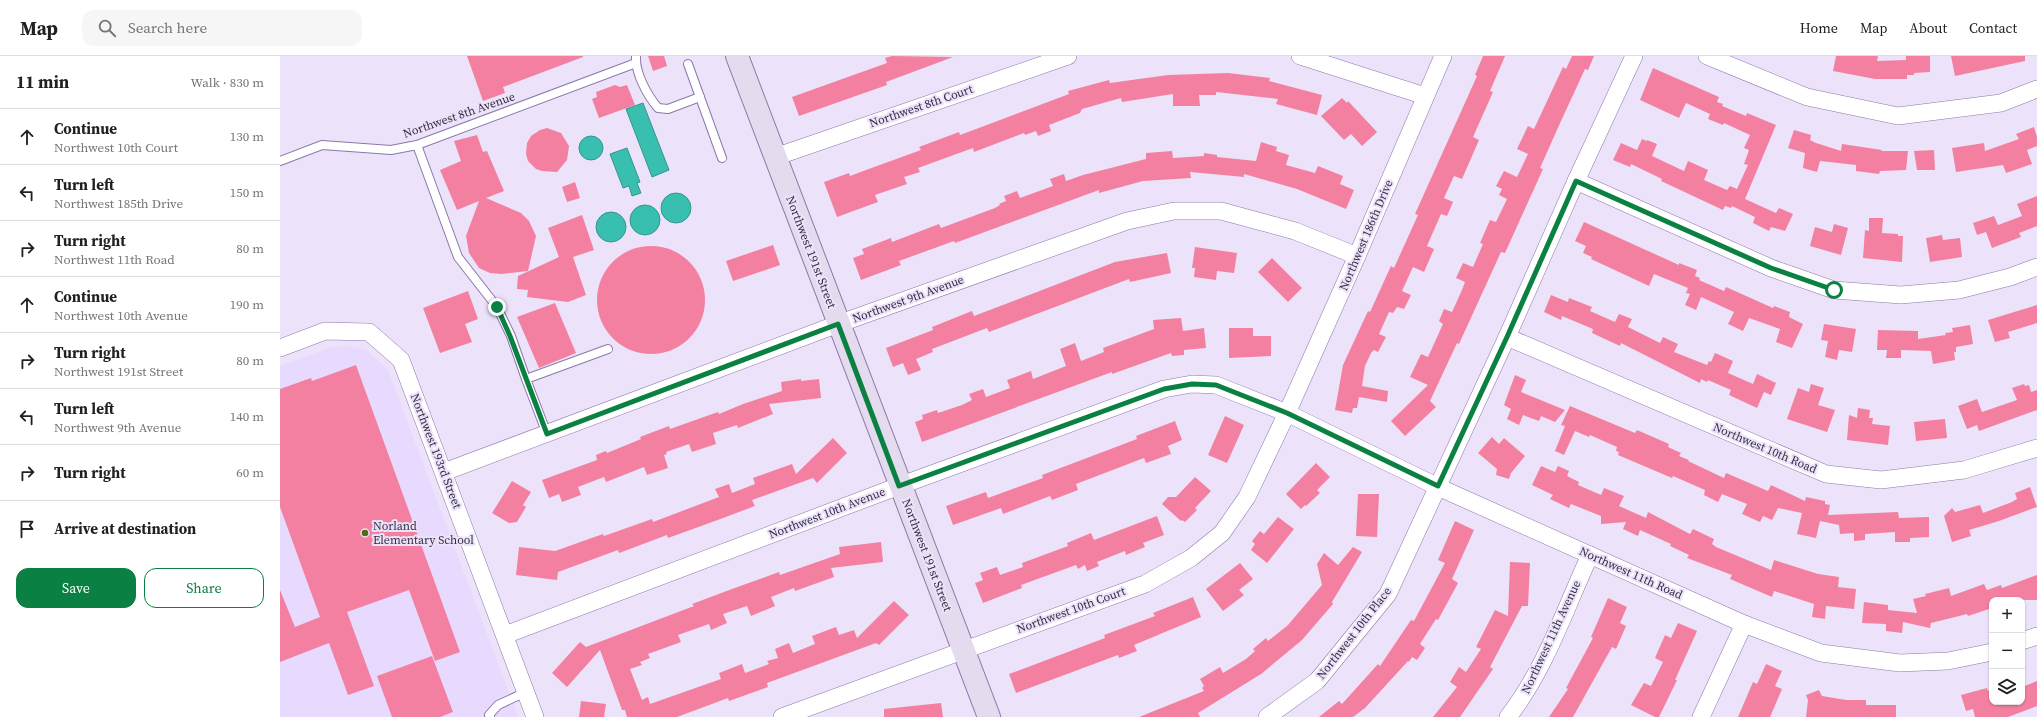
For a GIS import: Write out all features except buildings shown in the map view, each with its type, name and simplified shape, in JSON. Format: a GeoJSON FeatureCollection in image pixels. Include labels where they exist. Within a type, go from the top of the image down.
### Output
{"type":"FeatureCollection","features":[{"type":"Feature","properties":{"kind":"street","name":"Northwest 191st Street"},"geometry":{"type":"LineString","coordinates":[[738,56],[899,486],[964,649],[989,717]]}},
{"type":"Feature","properties":{"kind":"street","name":"Northwest 8th Court"},"geometry":{"type":"LineString","coordinates":[[775,157],[1068,56]]}},
{"type":"Feature","properties":{"kind":"street"},"geometry":{"type":"LineString","coordinates":[[1300,56],[1425,96]]}},
{"type":"Feature","properties":{"kind":"street","name":"Northwest 186th Drive"},"geometry":{"type":"LineString","coordinates":[[1287,413],[1357,256],[1443,56]]}},
{"type":"Feature","properties":{"kind":"street","name":"Northwest 10th Place"},"geometry":{"type":"LineString","coordinates":[[1268,717],[1317,681],[1388,594],[1507,337],[1576,181],[1634,56]]}},
{"type":"Feature","properties":{"kind":"street"},"geometry":{"type":"LineString","coordinates":[[1706,56],[1807,98],[1898,116],[2001,103],[2037,89]]}},
{"type":"Feature","properties":{"kind":"street"},"geometry":{"type":"LineString","coordinates":[[1576,181],[1771,268],[1834,290],[1901,296],[1959,290],[2010,277],[2037,267]]}},
{"type":"Feature","properties":{"kind":"street","name":"Northwest 9th Avenue"},"geometry":{"type":"LineString","coordinates":[[444,472],[838,324],[1128,222],[1174,211],[1220,211],[1295,231],[1357,256]]}},
{"type":"Feature","properties":{"kind":"street","name":"Northwest 193rd Street"},"geometry":{"type":"LineString","coordinates":[[280,348],[325,331],[369,332],[401,360],[535,717]]}},
{"type":"Feature","properties":{"kind":"street","name":"Northwest 10th Road"},"geometry":{"type":"LineString","coordinates":[[1507,337],[1826,474],[1881,480],[1964,470],[2037,448]]}},
{"type":"Feature","properties":{"kind":"street","name":"Northwest 10th Avenue"},"geometry":{"type":"LineString","coordinates":[[505,635],[899,486],[1164,389],[1192,384],[1216,385],[1287,413]]}},
{"type":"Feature","properties":{"kind":"street","name":"Northwest 11th Road"},"geometry":{"type":"LineString","coordinates":[[1287,413],[1438,486],[1590,555],[1744,624],[1820,653],[1900,663],[1948,661],[1989,653]]}},
{"type":"Feature","properties":{"kind":"street","name":"Northwest 10th Court"},"geometry":{"type":"LineString","coordinates":[[782,717],[964,649],[1145,584],[1191,558],[1222,533],[1247,496],[1287,413]]}},
{"type":"Feature","properties":{"kind":"street","name":"Northwest 11th Avenue"},"geometry":{"type":"LineString","coordinates":[[1508,717],[1522,700],[1590,555]]}},
{"type":"Feature","properties":{"kind":"street"},"geometry":{"type":"LineString","coordinates":[[1701,717],[1744,624]]}},
{"type":"Feature","properties":{"kind":"street"},"geometry":{"type":"LineString","coordinates":[[2025,640],[2037,636]]}},
{"type":"Feature","properties":{"kind":"lane"},"geometry":{"type":"LineString","coordinates":[[636,59],[649,98],[658,108],[668,109],[700,97]]}},
{"type":"Feature","properties":{"kind":"lane","name":"Northwest 8th Avenue"},"geometry":{"type":"LineString","coordinates":[[280,161],[322,145],[391,150],[417,145],[636,59]]}},
{"type":"Feature","properties":{"kind":"lane"},"geometry":{"type":"LineString","coordinates":[[688,64],[722,158]]}},
{"type":"Feature","properties":{"kind":"lane"},"geometry":{"type":"LineString","coordinates":[[417,145],[458,257],[497,307],[510,336],[547,434]]}},
{"type":"Feature","properties":{"kind":"lane"},"geometry":{"type":"LineString","coordinates":[[526,379],[608,350]]}},
{"type":"Feature","properties":{"kind":"lane"},"geometry":{"type":"LineString","coordinates":[[490,717],[489,715],[498,705],[526,692]]}},
{"type":"Feature","properties":{"kind":"shaded area"},"geometry":{"type":"Polygon","coordinates":[[[643,103],[669,170],[652,177],[626,109],[643,103]]]}},
{"type":"Feature","properties":{"kind":"shaded area"},"geometry":{"type":"Polygon","coordinates":[[[591,136],[600,139],[603,148],[600,157],[591,160],[582,157],[579,148],[582,139],[591,136]]]}},
{"type":"Feature","properties":{"kind":"shaded area"},"geometry":{"type":"Polygon","coordinates":[[[627,148],[640,182],[637,183],[641,193],[632,196],[629,186],[623,188],[610,154],[627,148]]]}},
{"type":"Feature","properties":{"kind":"shaded area"},"geometry":{"type":"Polygon","coordinates":[[[676,193],[687,197],[691,208],[687,219],[676,223],[665,219],[661,208],[665,197],[676,193]]]}},
{"type":"Feature","properties":{"kind":"shaded area"},"geometry":{"type":"Polygon","coordinates":[[[645,205],[656,209],[660,220],[656,231],[645,235],[634,231],[630,220],[634,209],[645,205]]]}},
{"type":"Feature","properties":{"kind":"shaded area"},"geometry":{"type":"Polygon","coordinates":[[[611,212],[622,216],[626,227],[622,238],[611,242],[600,238],[596,227],[600,216],[611,212]]]}},
{"type":"Feature","properties":{"kind":"shaded area","name":"Norland Elementary School"},"geometry":{"type":"Polygon","coordinates":[[[350,346],[367,350],[388,370],[518,717],[280,717],[280,366],[332,347],[350,346]]]}},
{"type":"Feature","properties":{"kind":"place","name":"Norland Elementary School"},"geometry":{"type":"Point","coordinates":[365,533]}},
{"type":"Feature","properties":{"kind":"route"},"geometry":{"type":"LineString","coordinates":[[497,307],[510,336],[547,434],[838,324],[899,486],[1164,389],[1192,384],[1216,385],[1287,413],[1438,486],[1507,337],[1576,181],[1771,268],[1834,290]]}}]}
